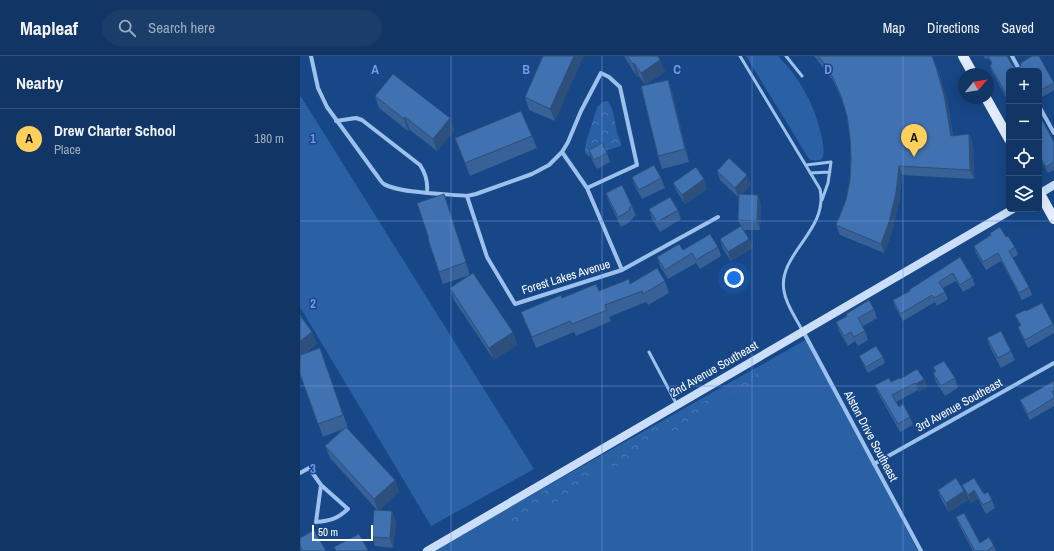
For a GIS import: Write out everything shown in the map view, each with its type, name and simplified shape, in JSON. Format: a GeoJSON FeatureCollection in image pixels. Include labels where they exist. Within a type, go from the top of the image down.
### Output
{"type":"FeatureCollection","features":[{"type":"Feature","properties":{"kind":"main road"},"geometry":{"type":"LineString","coordinates":[[963,56],[970,68]]}},
{"type":"Feature","properties":{"kind":"main road"},"geometry":{"type":"LineString","coordinates":[[989,104],[1006,134]]}},
{"type":"Feature","properties":{"kind":"main road"},"geometry":{"type":"LineString","coordinates":[[1042,198],[1054,219]]}},
{"type":"Feature","properties":{"kind":"street"},"geometry":{"type":"LineString","coordinates":[[311,56],[321,95],[336,121],[384,184],[392,188],[406,191],[467,196],[532,174],[548,165],[562,152],[568,142],[581,111],[601,73],[609,77],[620,87],[637,165],[587,188]]}},
{"type":"Feature","properties":{"kind":"street"},"geometry":{"type":"LineString","coordinates":[[1018,56],[1013,57],[1018,68]]}},
{"type":"Feature","properties":{"kind":"street"},"geometry":{"type":"LineString","coordinates":[[1042,111],[1054,133]]}},
{"type":"Feature","properties":{"kind":"street"},"geometry":{"type":"LineString","coordinates":[[336,121],[356,118],[362,120],[420,165],[428,183],[427,192]]}},
{"type":"Feature","properties":{"kind":"street","name":"Forest Lakes Avenue"},"geometry":{"type":"LineString","coordinates":[[562,152],[587,188],[622,270]]}},
{"type":"Feature","properties":{"kind":"street"},"geometry":{"type":"LineString","coordinates":[[1042,191],[1054,185]]}},
{"type":"Feature","properties":{"kind":"street","name":"Forest Lakes Avenue"},"geometry":{"type":"LineString","coordinates":[[467,196],[487,257],[515,304],[622,270],[718,217]]}},
{"type":"Feature","properties":{"kind":"street","name":"2nd Avenue Southeast"},"geometry":{"type":"LineString","coordinates":[[427,551],[1008,212]]}},
{"type":"Feature","properties":{"kind":"street","name":"Alston Drive Southeast"},"geometry":{"type":"LineString","coordinates":[[803,331],[921,551]]}},
{"type":"Feature","properties":{"kind":"street","name":"3rd Avenue Southeast"},"geometry":{"type":"LineString","coordinates":[[874,464],[1054,363]]}},
{"type":"Feature","properties":{"kind":"street"},"geometry":{"type":"LineString","coordinates":[[300,473],[309,468],[321,485],[348,509],[330,521],[316,522],[321,485]]}},
{"type":"Feature","properties":{"kind":"lane"},"geometry":{"type":"LineString","coordinates":[[740,56],[820,188],[821,203]]}},
{"type":"Feature","properties":{"kind":"lane"},"geometry":{"type":"LineString","coordinates":[[786,56],[802,76]]}},
{"type":"Feature","properties":{"kind":"lane"},"geometry":{"type":"LineString","coordinates":[[803,331],[785,298],[783,289],[784,275],[795,253],[813,227],[817,218],[830,172],[831,162],[806,165]]}},
{"type":"Feature","properties":{"kind":"lane"},"geometry":{"type":"LineString","coordinates":[[810,172],[830,172]]}},
{"type":"Feature","properties":{"kind":"lane"},"geometry":{"type":"LineString","coordinates":[[648,352],[677,405]]}},
{"type":"Feature","properties":{"kind":"green space"},"geometry":{"type":"Polygon","coordinates":[[[746,56],[778,56],[793,73],[810,102],[818,123],[823,146],[822,159],[809,159],[746,56]]]}},
{"type":"Feature","properties":{"kind":"green space"},"geometry":{"type":"Polygon","coordinates":[[[300,95],[534,469],[431,526],[300,307],[300,95]]]}},
{"type":"Feature","properties":{"kind":"green space"},"geometry":{"type":"Polygon","coordinates":[[[608,101],[613,112],[621,146],[588,156],[585,152],[586,142],[597,108],[602,102],[608,101]]]}},
{"type":"Feature","properties":{"kind":"green space"},"geometry":{"type":"Polygon","coordinates":[[[807,339],[918,551],[432,551],[807,339]]]}},
{"type":"Feature","properties":{"kind":"green space"},"geometry":{"type":"Polygon","coordinates":[[[799,349],[779,367],[750,386],[732,393],[732,389],[742,382],[799,349]]]}},
{"type":"Feature","properties":{"kind":"green space"},"geometry":{"type":"Polygon","coordinates":[[[716,397],[718,404],[689,429],[647,443],[632,455],[621,467],[610,466],[606,461],[609,454],[645,433],[692,406],[716,397]]]}},
{"type":"Feature","properties":{"kind":"green space"},"geometry":{"type":"Polygon","coordinates":[[[590,469],[594,472],[589,480],[563,499],[508,526],[504,520],[508,512],[581,470],[590,469]]]}},
{"type":"Feature","properties":{"kind":"building"},"geometry":{"type":"Polygon","coordinates":[[[543,56],[574,56],[550,109],[525,97],[543,56]]]}},
{"type":"Feature","properties":{"kind":"building"},"geometry":{"type":"Polygon","coordinates":[[[627,56],[658,56],[660,60],[641,73],[627,56]]]}},
{"type":"Feature","properties":{"kind":"building"},"geometry":{"type":"Polygon","coordinates":[[[818,56],[932,56],[944,95],[951,136],[969,134],[970,170],[899,166],[896,193],[889,222],[881,244],[836,225],[846,200],[850,180],[850,138],[847,116],[841,96],[829,69],[818,56]]]}},
{"type":"Feature","properties":{"kind":"building"},"geometry":{"type":"Polygon","coordinates":[[[988,56],[1007,56],[1016,68],[1006,68],[1006,94],[994,73],[994,68],[991,68],[990,66],[992,63],[988,56]]]}},
{"type":"Feature","properties":{"kind":"building"},"geometry":{"type":"Polygon","coordinates":[[[1032,56],[1039,56],[1054,83],[1042,89],[1042,68],[1016,68],[1020,67],[1021,63],[1032,56]]]}},
{"type":"Feature","properties":{"kind":"building"},"geometry":{"type":"Polygon","coordinates":[[[393,74],[450,118],[433,139],[405,117],[404,119],[375,96],[393,74]]]}},
{"type":"Feature","properties":{"kind":"building"},"geometry":{"type":"Polygon","coordinates":[[[668,80],[685,149],[658,156],[641,86],[668,80]]]}},
{"type":"Feature","properties":{"kind":"building"},"geometry":{"type":"Polygon","coordinates":[[[521,111],[532,136],[465,163],[455,138],[521,111]]]}},
{"type":"Feature","properties":{"kind":"building"},"geometry":{"type":"Polygon","coordinates":[[[1042,120],[1054,142],[1054,162],[1046,167],[1042,160],[1042,120]]]}},
{"type":"Feature","properties":{"kind":"building"},"geometry":{"type":"Polygon","coordinates":[[[602,143],[607,153],[594,160],[589,150],[602,143]]]}},
{"type":"Feature","properties":{"kind":"building"},"geometry":{"type":"Polygon","coordinates":[[[729,158],[747,175],[735,188],[717,171],[729,158]]]}},
{"type":"Feature","properties":{"kind":"building"},"geometry":{"type":"Polygon","coordinates":[[[654,165],[661,178],[639,190],[632,177],[654,165]]]}},
{"type":"Feature","properties":{"kind":"building"},"geometry":{"type":"Polygon","coordinates":[[[696,167],[704,179],[682,195],[673,183],[696,167]]]}},
{"type":"Feature","properties":{"kind":"building"},"geometry":{"type":"Polygon","coordinates":[[[622,185],[632,206],[629,208],[630,210],[618,217],[606,193],[622,185]]]}},
{"type":"Feature","properties":{"kind":"building"},"geometry":{"type":"Polygon","coordinates":[[[444,194],[466,262],[439,272],[417,203],[444,194]]]}},
{"type":"Feature","properties":{"kind":"building"},"geometry":{"type":"Polygon","coordinates":[[[739,194],[758,195],[757,221],[738,220],[739,194]]]}},
{"type":"Feature","properties":{"kind":"building"},"geometry":{"type":"Polygon","coordinates":[[[670,197],[678,210],[657,222],[649,209],[670,197]]]}},
{"type":"Feature","properties":{"kind":"building"},"geometry":{"type":"Polygon","coordinates":[[[741,226],[749,239],[728,252],[720,239],[741,226]]]}},
{"type":"Feature","properties":{"kind":"building"},"geometry":{"type":"Polygon","coordinates":[[[1000,227],[1015,247],[1009,251],[1029,287],[1019,293],[998,253],[983,262],[974,246],[1000,227]]]}},
{"type":"Feature","properties":{"kind":"building"},"geometry":{"type":"Polygon","coordinates":[[[710,234],[718,247],[696,260],[692,253],[665,270],[657,257],[679,244],[683,250],[710,234]]]}},
{"type":"Feature","properties":{"kind":"building"},"geometry":{"type":"Polygon","coordinates":[[[960,257],[972,277],[960,285],[953,273],[939,282],[945,292],[934,298],[932,295],[900,314],[893,300],[910,291],[909,290],[960,257]]]}},
{"type":"Feature","properties":{"kind":"building"},"geometry":{"type":"Polygon","coordinates":[[[657,268],[665,281],[643,294],[642,291],[605,305],[607,310],[572,324],[570,321],[532,337],[521,312],[561,295],[562,298],[596,284],[599,291],[629,279],[630,284],[657,268]]]}},
{"type":"Feature","properties":{"kind":"building"},"geometry":{"type":"Polygon","coordinates":[[[473,273],[513,332],[489,348],[450,288],[473,273]]]}},
{"type":"Feature","properties":{"kind":"building"},"geometry":{"type":"Polygon","coordinates":[[[869,300],[874,309],[858,318],[865,331],[854,337],[851,332],[844,336],[836,322],[869,300]]]}},
{"type":"Feature","properties":{"kind":"building"},"geometry":{"type":"Polygon","coordinates":[[[1042,303],[1053,324],[1025,340],[1018,327],[1021,325],[1015,315],[1042,303]]]}},
{"type":"Feature","properties":{"kind":"building"},"geometry":{"type":"Polygon","coordinates":[[[300,315],[312,332],[300,341],[300,315]]]}},
{"type":"Feature","properties":{"kind":"building"},"geometry":{"type":"Polygon","coordinates":[[[1001,331],[1011,351],[998,358],[987,338],[1001,331]]]}},
{"type":"Feature","properties":{"kind":"building"},"geometry":{"type":"Polygon","coordinates":[[[876,346],[883,357],[866,367],[859,356],[876,346]]]}},
{"type":"Feature","properties":{"kind":"building"},"geometry":{"type":"Polygon","coordinates":[[[320,348],[343,415],[318,424],[300,374],[300,355],[320,348]]]}},
{"type":"Feature","properties":{"kind":"building"},"geometry":{"type":"Polygon","coordinates":[[[944,361],[955,378],[941,386],[933,373],[936,371],[933,367],[944,361]]]}},
{"type":"Feature","properties":{"kind":"building"},"geometry":{"type":"Polygon","coordinates":[[[917,369],[924,379],[892,395],[899,407],[903,404],[910,417],[898,424],[875,385],[889,378],[891,382],[899,378],[900,379],[917,369]]]}},
{"type":"Feature","properties":{"kind":"building"},"geometry":{"type":"Polygon","coordinates":[[[1054,381],[1054,391],[1052,392],[1054,398],[1028,414],[1020,400],[1054,381]]]}},
{"type":"Feature","properties":{"kind":"building"},"geometry":{"type":"Polygon","coordinates":[[[346,427],[395,480],[374,499],[325,446],[346,427]]]}},
{"type":"Feature","properties":{"kind":"building"},"geometry":{"type":"Polygon","coordinates":[[[956,478],[964,491],[946,503],[938,490],[956,478]]]}},
{"type":"Feature","properties":{"kind":"building"},"geometry":{"type":"Polygon","coordinates":[[[974,478],[984,494],[988,492],[992,500],[983,505],[974,490],[968,495],[962,485],[974,478]]]}},
{"type":"Feature","properties":{"kind":"building"},"geometry":{"type":"Polygon","coordinates":[[[374,510],[392,511],[390,538],[372,537],[374,510]]]}},
{"type":"Feature","properties":{"kind":"building"},"geometry":{"type":"Polygon","coordinates":[[[964,513],[980,543],[989,537],[994,546],[988,551],[975,551],[956,517],[964,513]]]}},
{"type":"Feature","properties":{"kind":"building"},"geometry":{"type":"Polygon","coordinates":[[[314,530],[326,551],[303,551],[300,545],[300,538],[314,530]]]}},
{"type":"Feature","properties":{"kind":"building"},"geometry":{"type":"Polygon","coordinates":[[[359,534],[368,550],[367,551],[336,551],[334,547],[359,534]]]}},
{"type":"Feature","properties":{"kind":"place","name":"Drew Charter School"},"geometry":{"type":"Point","coordinates":[914,157]}}]}
